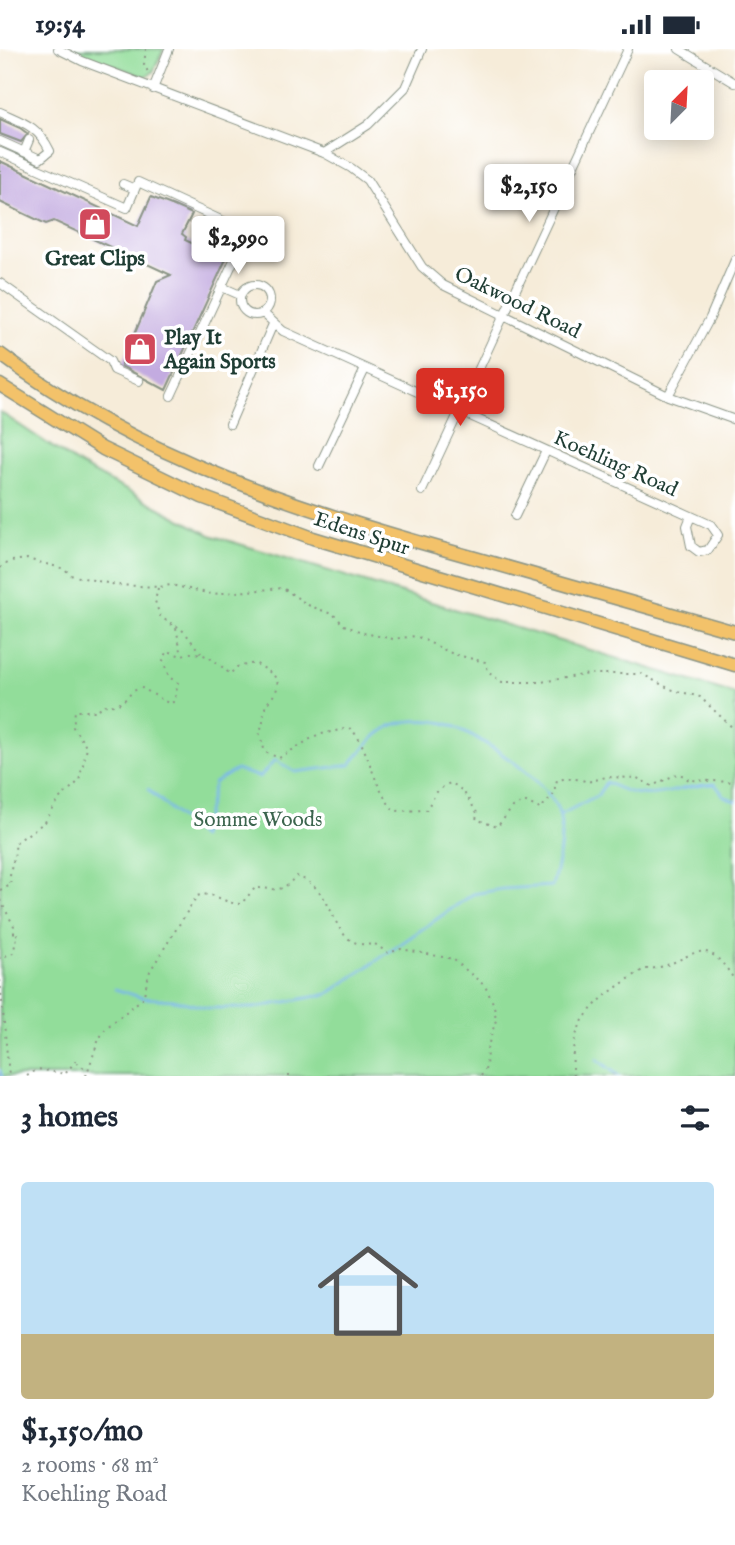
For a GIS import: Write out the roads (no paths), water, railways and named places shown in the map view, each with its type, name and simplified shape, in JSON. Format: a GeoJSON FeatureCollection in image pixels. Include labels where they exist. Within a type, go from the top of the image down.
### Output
{"type":"FeatureCollection","features":[{"type":"Feature","properties":{"kind":"highway","name":"Edens Spur"},"geometry":{"type":"LineString","coordinates":[[0,354],[123,431],[212,475],[396,536],[735,632]]}},
{"type":"Feature","properties":{"kind":"highway","name":"Edens Spur"},"geometry":{"type":"LineString","coordinates":[[0,385],[103,449],[202,497],[313,538],[735,665]]}},
{"type":"Feature","properties":{"kind":"street","name":"Oakwood Road"},"geometry":{"type":"LineString","coordinates":[[58,49],[324,153],[367,180],[422,267],[443,285],[668,396],[735,420]]}},
{"type":"Feature","properties":{"kind":"street"},"geometry":{"type":"LineString","coordinates":[[155,85],[169,49]]}},
{"type":"Feature","properties":{"kind":"street"},"geometry":{"type":"LineString","coordinates":[[324,153],[368,125],[405,88],[422,49]]}},
{"type":"Feature","properties":{"kind":"street"},"geometry":{"type":"LineString","coordinates":[[422,491],[628,49]]}},
{"type":"Feature","properties":{"kind":"street"},"geometry":{"type":"LineString","coordinates":[[679,49],[735,83]]}},
{"type":"Feature","properties":{"kind":"street"},"geometry":{"type":"LineString","coordinates":[[0,112],[32,134],[42,134],[50,151],[40,159],[0,141]]}},
{"type":"Feature","properties":{"kind":"street"},"geometry":{"type":"LineString","coordinates":[[24,152],[32,134]]}},
{"type":"Feature","properties":{"kind":"street"},"geometry":{"type":"LineString","coordinates":[[0,152],[127,208],[138,182],[247,232],[171,396]]}},
{"type":"Feature","properties":{"kind":"street"},"geometry":{"type":"LineString","coordinates":[[123,184],[135,189]]}},
{"type":"Feature","properties":{"kind":"street"},"geometry":{"type":"LineString","coordinates":[[668,396],[710,318],[735,260]]}},
{"type":"Feature","properties":{"kind":"street"},"geometry":{"type":"LineString","coordinates":[[0,283],[110,361],[114,370],[139,381]]}},
{"type":"Feature","properties":{"kind":"street"},"geometry":{"type":"LineString","coordinates":[[222,287],[240,295],[247,287],[262,287],[270,300],[263,313]]}},
{"type":"Feature","properties":{"kind":"street","name":"Koehling Road"},"geometry":{"type":"LineString","coordinates":[[240,295],[244,311],[253,316],[263,313],[274,324],[365,369],[691,516],[711,526],[718,535],[708,550],[699,552],[691,546],[687,526],[691,516]]}},
{"type":"Feature","properties":{"kind":"street"},"geometry":{"type":"LineString","coordinates":[[229,424],[274,324]]}},
{"type":"Feature","properties":{"kind":"street"},"geometry":{"type":"LineString","coordinates":[[319,466],[365,369]]}},
{"type":"Feature","properties":{"kind":"street"},"geometry":{"type":"LineString","coordinates":[[516,516],[546,451]]}},
{"type":"Feature","properties":{"kind":"waterway"},"geometry":{"type":"LineString","coordinates":[[115,989],[143,998],[174,1000],[208,1008],[254,1008],[328,994],[473,894],[552,886],[560,852],[560,817],[545,790],[498,751],[464,731],[437,722],[422,720],[386,728],[369,742],[350,765],[295,772],[275,760],[260,777],[236,770],[214,783],[201,837],[148,789]]}},
{"type":"Feature","properties":{"kind":"waterway"},"geometry":{"type":"LineString","coordinates":[[560,815],[598,795],[606,782],[622,790],[649,795],[715,784],[724,796],[735,801]]}},
{"type":"Feature","properties":{"kind":"waterway"},"geometry":{"type":"LineString","coordinates":[[597,1059],[619,1076]]}},
{"type":"Feature","properties":{"kind":"waterway"},"geometry":{"type":"LineString","coordinates":[[0,1070],[2,1076]]}},
{"type":"Feature","properties":{"kind":"place","name":"Great Clips"},"geometry":{"type":"Point","coordinates":[95,224]}},
{"type":"Feature","properties":{"kind":"place","name":"Play It Again Sports"},"geometry":{"type":"Point","coordinates":[140,349]}},
{"type":"Feature","properties":{"kind":"park label","name":"Somme Woods"},"geometry":{"type":"Point","coordinates":[258,819]}}]}
